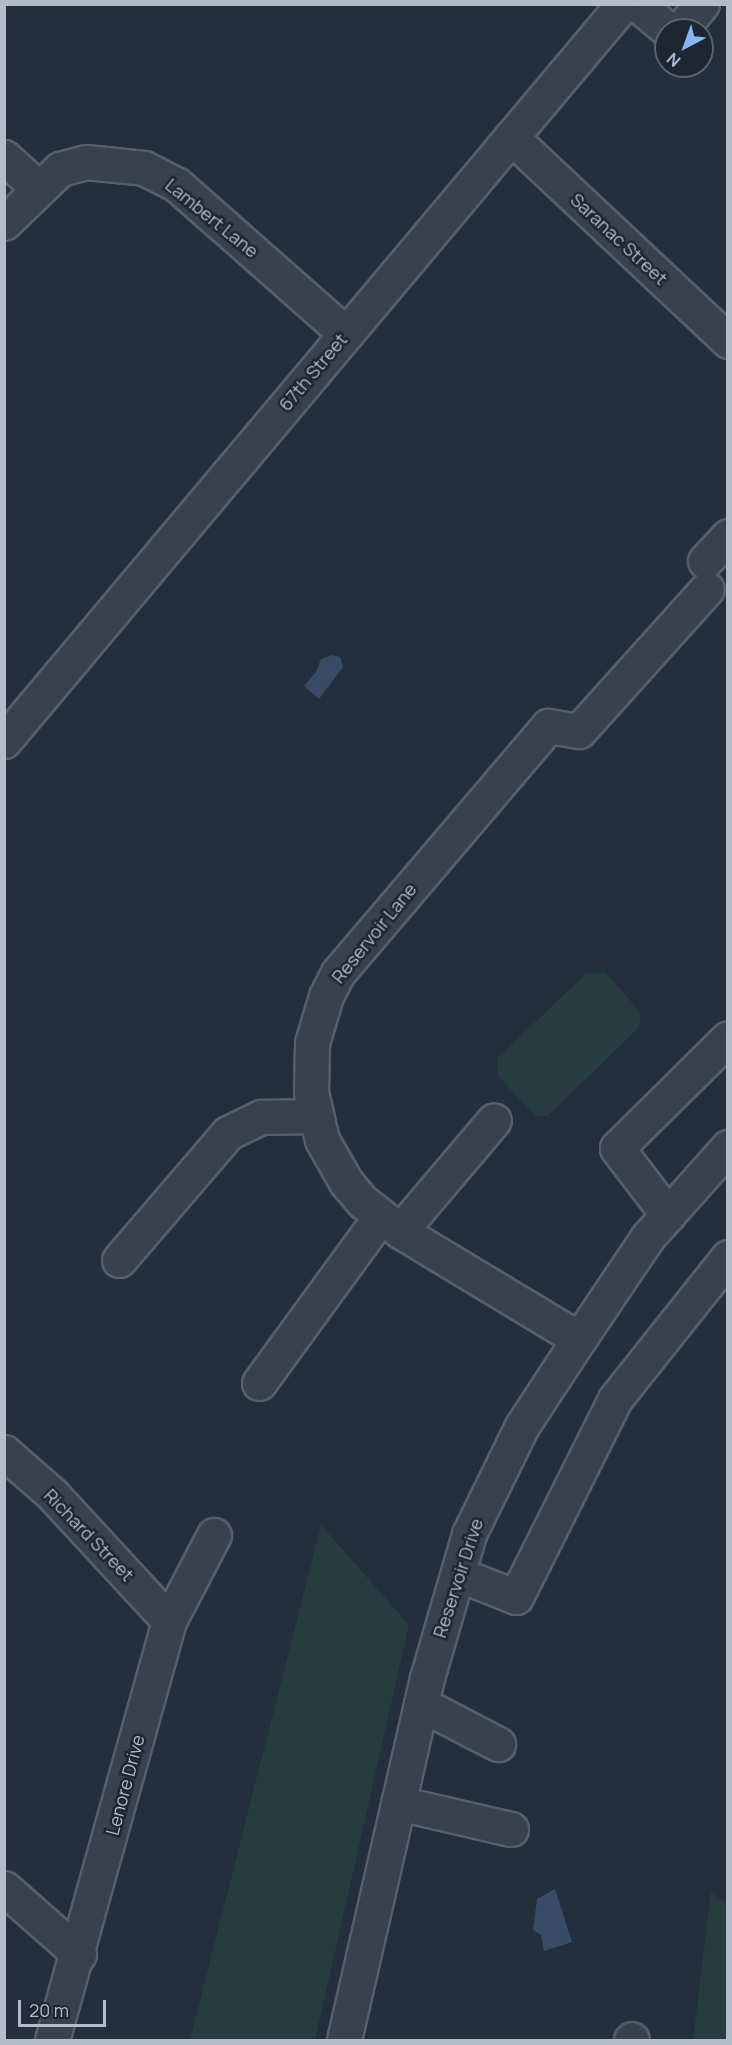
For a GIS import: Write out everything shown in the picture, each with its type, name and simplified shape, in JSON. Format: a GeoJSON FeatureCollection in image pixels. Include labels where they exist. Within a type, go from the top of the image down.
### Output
{"type":"FeatureCollection","features":[{"type":"Feature","properties":{"kind":"street","name":"67th Street"},"geometry":{"type":"LineString","coordinates":[[4,741],[623,4]]}},
{"type":"Feature","properties":{"kind":"street"},"geometry":{"type":"LineString","coordinates":[[637,4],[654,18]]}},
{"type":"Feature","properties":{"kind":"street"},"geometry":{"type":"LineString","coordinates":[[690,18],[702,4]]}},
{"type":"Feature","properties":{"kind":"street","name":"Saranac Street"},"geometry":{"type":"LineString","coordinates":[[511,137],[728,341]]}},
{"type":"Feature","properties":{"kind":"street"},"geometry":{"type":"LineString","coordinates":[[4,157],[38,188]]}},
{"type":"Feature","properties":{"kind":"street","name":"Lambert Lane"},"geometry":{"type":"LineString","coordinates":[[4,223],[60,169],[86,162],[144,168],[176,184],[345,333]]}},
{"type":"Feature","properties":{"kind":"street","name":"Reservoir Lane"},"geometry":{"type":"LineString","coordinates":[[579,1339],[390,1224],[341,1176],[315,1116],[309,1067],[312,1043],[326,996],[337,974],[548,726],[579,731],[706,575],[728,536]]}},
{"type":"Feature","properties":{"kind":"street"},"geometry":{"type":"LineString","coordinates":[[668,1215],[617,1148],[728,1038]]}},
{"type":"Feature","properties":{"kind":"street"},"geometry":{"type":"LineString","coordinates":[[119,1260],[228,1133],[261,1117],[315,1116]]}},
{"type":"Feature","properties":{"kind":"street"},"geometry":{"type":"LineString","coordinates":[[259,1383],[390,1224],[495,1120]]}},
{"type":"Feature","properties":{"kind":"street","name":"Reservoir Drive"},"geometry":{"type":"LineString","coordinates":[[344,2040],[421,1704],[469,1534],[522,1426],[579,1339],[647,1238],[728,1147]]}},
{"type":"Feature","properties":{"kind":"street"},"geometry":{"type":"LineString","coordinates":[[458,1574],[516,1597],[615,1399],[728,1257]]}},
{"type":"Feature","properties":{"kind":"street","name":"Richard Street"},"geometry":{"type":"LineString","coordinates":[[4,1452],[52,1494],[169,1621]]}},
{"type":"Feature","properties":{"kind":"street","name":"Lenore Drive"},"geometry":{"type":"LineString","coordinates":[[52,2040],[79,1954],[169,1621],[214,1535]]}},
{"type":"Feature","properties":{"kind":"street"},"geometry":{"type":"LineString","coordinates":[[421,1704],[498,1744]]}},
{"type":"Feature","properties":{"kind":"street"},"geometry":{"type":"LineString","coordinates":[[398,1803],[511,1829]]}},
{"type":"Feature","properties":{"kind":"street"},"geometry":{"type":"LineString","coordinates":[[4,1888],[79,1954]]}},
{"type":"Feature","properties":{"kind":"green space"},"geometry":{"type":"Polygon","coordinates":[[[605,972],[641,1013],[639,1027],[548,1116],[535,1116],[498,1076],[498,1057],[586,974],[605,972]]]}},
{"type":"Feature","properties":{"kind":"green space"},"geometry":{"type":"Polygon","coordinates":[[[321,1525],[409,1625],[315,2040],[190,2040],[321,1525]]]}},
{"type":"Feature","properties":{"kind":"green space"},"geometry":{"type":"Polygon","coordinates":[[[711,1891],[727,1905],[727,2040],[693,2040],[711,1891]]]}},
{"type":"Feature","properties":{"kind":"water"},"geometry":{"type":"Polygon","coordinates":[[[332,655],[340,657],[343,667],[319,699],[304,686],[316,672],[321,659],[332,655]]]}},
{"type":"Feature","properties":{"kind":"water"},"geometry":{"type":"Polygon","coordinates":[[[555,1889],[572,1942],[544,1951],[541,1935],[533,1930],[537,1899],[555,1889]]]}}]}
